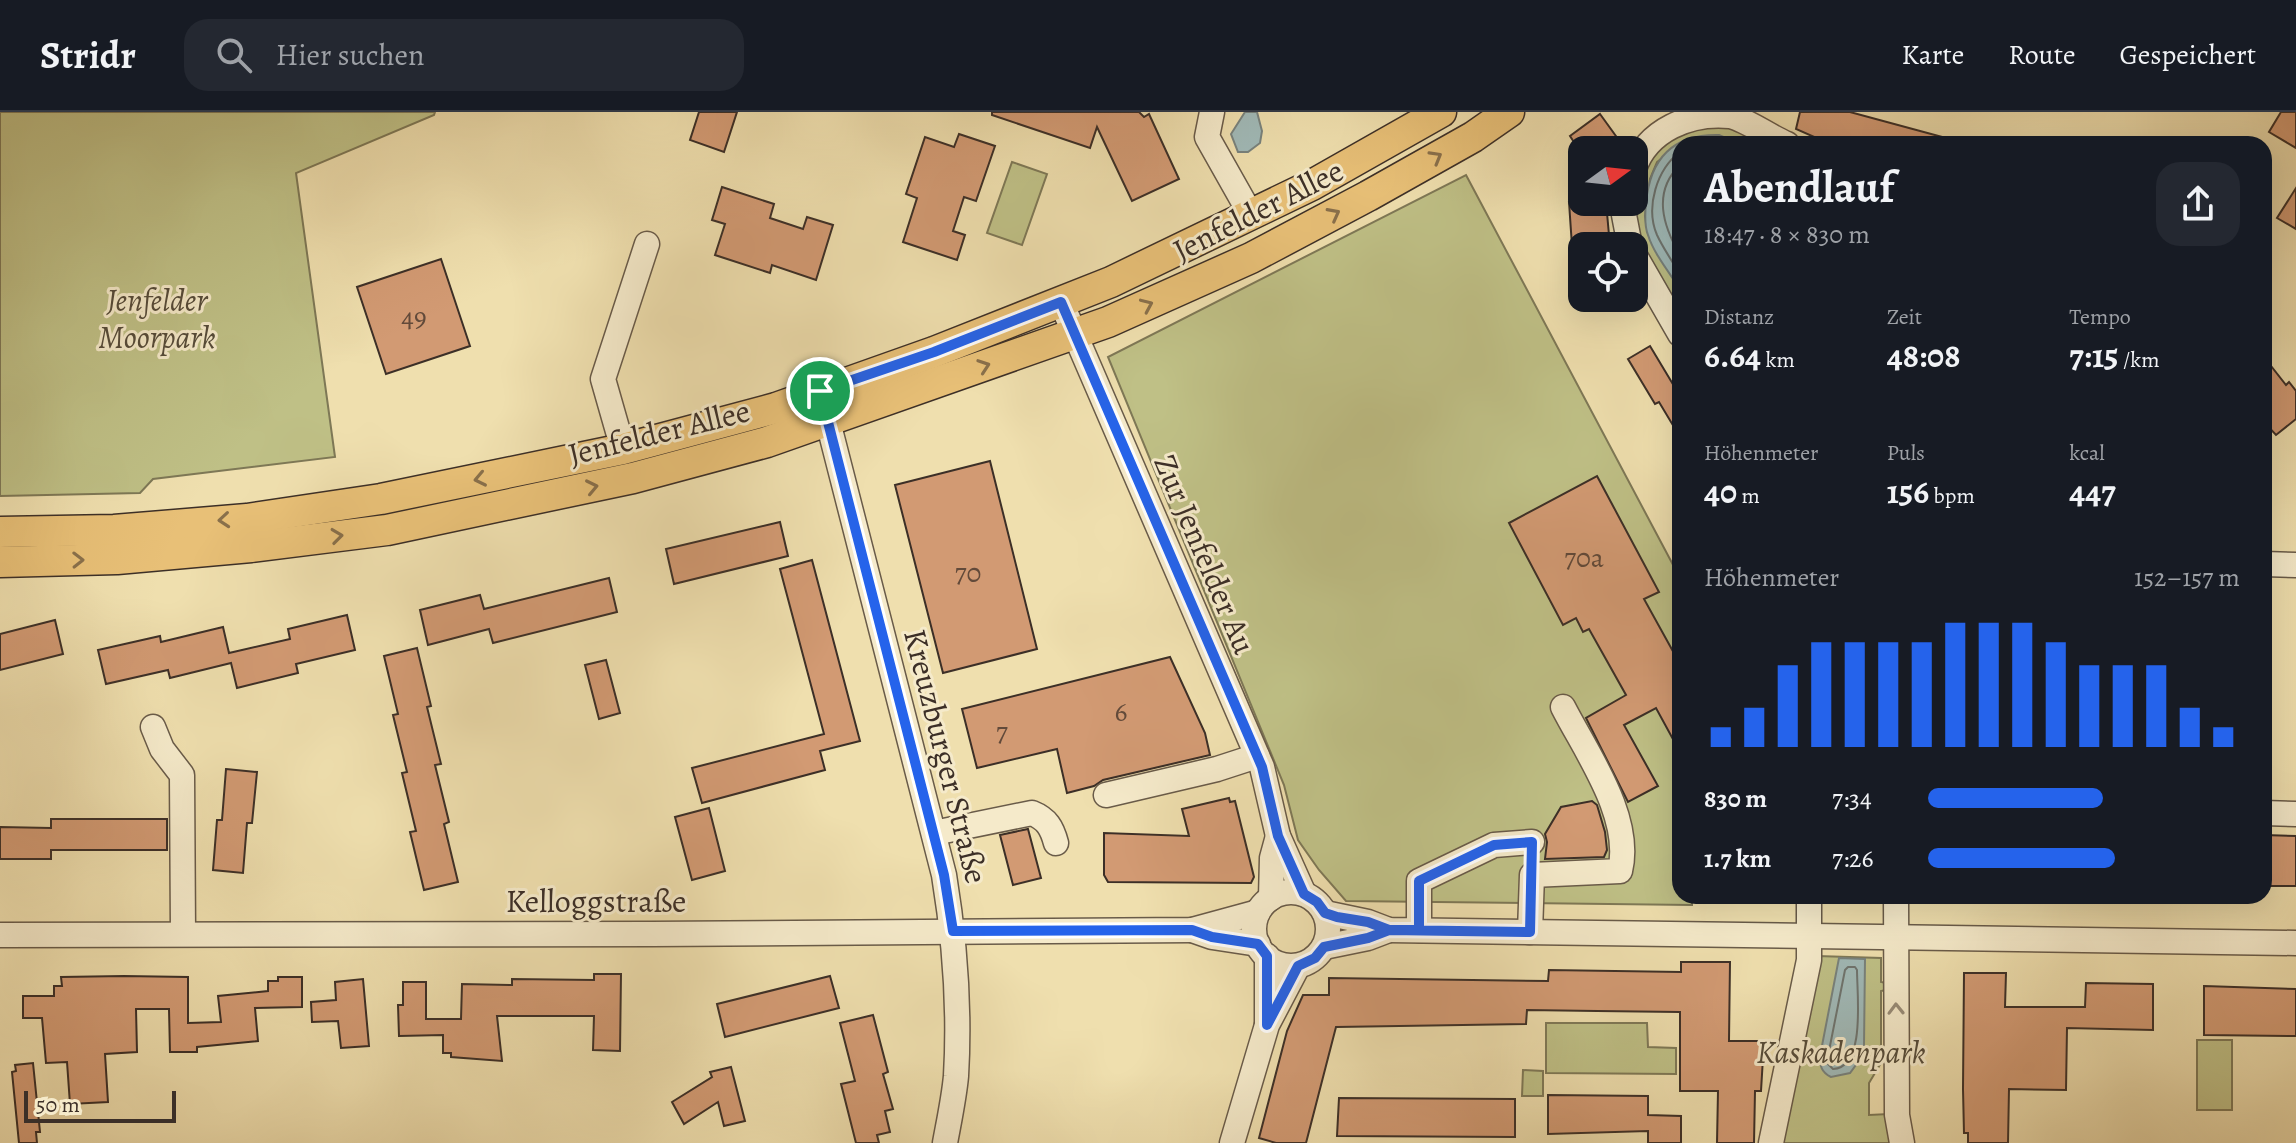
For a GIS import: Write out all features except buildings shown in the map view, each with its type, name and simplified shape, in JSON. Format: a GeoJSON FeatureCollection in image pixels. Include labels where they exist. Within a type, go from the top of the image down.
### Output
{"type":"FeatureCollection","features":[{"type":"Feature","properties":{"kind":"main road","name":"Jenfelder Allee"},"geometry":{"type":"LineString","coordinates":[[0,532],[114,530],[247,519],[381,499],[623,449],[776,408],[934,352],[1111,282],[1251,215],[1441,112]]}},
{"type":"Feature","properties":{"kind":"main road","name":"Jenfelder Allee"},"geometry":{"type":"LineString","coordinates":[[0,562],[117,559],[387,530],[633,478],[767,442],[1075,335],[1251,258],[1473,137],[1509,112]]}},
{"type":"Feature","properties":{"kind":"street"},"geometry":{"type":"LineString","coordinates":[[1212,112],[1207,137],[1251,215]]}},
{"type":"Feature","properties":{"kind":"street"},"geometry":{"type":"LineString","coordinates":[[1648,145],[1681,115],[1717,113],[1734,117],[1771,136]]}},
{"type":"Feature","properties":{"kind":"street"},"geometry":{"type":"LineString","coordinates":[[1363,157],[1370,175],[1368,196]]}},
{"type":"Feature","properties":{"kind":"street"},"geometry":{"type":"LineString","coordinates":[[623,449],[603,379],[647,244]]}},
{"type":"Feature","properties":{"kind":"street"},"geometry":{"type":"LineString","coordinates":[[1648,278],[1672,320]]}},
{"type":"Feature","properties":{"kind":"street","name":"Zur Jenfelder Au"},"geometry":{"type":"LineString","coordinates":[[1061,302],[1257,756],[1278,836],[1304,894]]}},
{"type":"Feature","properties":{"kind":"street"},"geometry":{"type":"LineString","coordinates":[[910,392],[916,369],[934,352]]}},
{"type":"Feature","properties":{"kind":"street","name":"Kreuzburger Straße"},"geometry":{"type":"LineString","coordinates":[[820,391],[944,875],[958,982],[956,1078],[945,1143]]}},
{"type":"Feature","properties":{"kind":"street"},"geometry":{"type":"LineString","coordinates":[[2272,564],[2296,565]]}},
{"type":"Feature","properties":{"kind":"street"},"geometry":{"type":"LineString","coordinates":[[1532,875],[1620,871],[1623,857],[1616,811],[1563,707]]}},
{"type":"Feature","properties":{"kind":"street"},"geometry":{"type":"LineString","coordinates":[[153,727],[162,749],[182,775],[183,934]]}},
{"type":"Feature","properties":{"kind":"street"},"geometry":{"type":"LineString","coordinates":[[1106,795],[1217,769],[1257,756]]}},
{"type":"Feature","properties":{"kind":"street"},"geometry":{"type":"LineString","coordinates":[[934,833],[1032,813],[1052,827],[1056,843]]}},
{"type":"Feature","properties":{"kind":"street"},"geometry":{"type":"LineString","coordinates":[[2272,813],[2296,814]]}},
{"type":"Feature","properties":{"kind":"street","name":"Zur Jenfelder Au"},"geometry":{"type":"LineString","coordinates":[[1264,905],[1278,836]]}},
{"type":"Feature","properties":{"kind":"street"},"geometry":{"type":"LineString","coordinates":[[1419,930],[1419,881],[1494,845],[1537,842],[1532,875],[1530,932]]}},
{"type":"Feature","properties":{"kind":"street"},"geometry":{"type":"LineString","coordinates":[[1262,950],[1282,965],[1298,966],[1315,958],[1324,947],[1329,927],[1325,913],[1317,902],[1304,894],[1291,892],[1264,905],[1254,928],[1262,950],[1267,1025]]}},
{"type":"Feature","properties":{"kind":"street"},"geometry":{"type":"LineString","coordinates":[[1771,1143],[1809,960],[1809,904]]}},
{"type":"Feature","properties":{"kind":"street"},"geometry":{"type":"LineString","coordinates":[[1896,904],[1897,1115],[1902,1143]]}},
{"type":"Feature","properties":{"kind":"street","name":"Kelloggstraße"},"geometry":{"type":"LineString","coordinates":[[0,935],[1192,930],[1264,905]]}},
{"type":"Feature","properties":{"kind":"street"},"geometry":{"type":"LineString","coordinates":[[1325,913],[1389,930],[2296,943]]}},
{"type":"Feature","properties":{"kind":"street","name":"Kelloggstraße"},"geometry":{"type":"LineString","coordinates":[[1192,930],[1262,950]]}},
{"type":"Feature","properties":{"kind":"street"},"geometry":{"type":"LineString","coordinates":[[1324,947],[1368,938],[1389,930]]}},
{"type":"Feature","properties":{"kind":"street"},"geometry":{"type":"LineString","coordinates":[[1232,1143],[1267,1025],[1298,966]]}},
{"type":"Feature","properties":{"kind":"green space","name":"Jenfelder Moorpark"},"geometry":{"type":"Polygon","coordinates":[[[0,112],[435,112],[296,173],[335,457],[153,479],[140,493],[0,496],[0,112]]]}},
{"type":"Feature","properties":{"kind":"green space"},"geometry":{"type":"Polygon","coordinates":[[[1722,123],[1750,136],[1672,136],[1672,150],[1657,162],[1648,194],[1648,160],[1678,128],[1722,123]]]}},
{"type":"Feature","properties":{"kind":"green space"},"geometry":{"type":"Polygon","coordinates":[[[1012,162],[1047,174],[1022,245],[987,233],[1012,162]]]}},
{"type":"Feature","properties":{"kind":"green space"},"geometry":{"type":"Polygon","coordinates":[[[1466,175],[1672,563],[1672,904],[1692,905],[1346,901],[1298,840],[1284,785],[1108,357],[1466,175]]]}},
{"type":"Feature","properties":{"kind":"green space"},"geometry":{"type":"Polygon","coordinates":[[[1634,216],[1645,216],[1648,232],[1637,232],[1634,216]]]}},
{"type":"Feature","properties":{"kind":"green space"},"geometry":{"type":"Polygon","coordinates":[[[1648,234],[1672,275],[1672,303],[1659,282],[1649,263],[1648,234]]]}},
{"type":"Feature","properties":{"kind":"green space","name":"Kaskadenpark"},"geometry":{"type":"Polygon","coordinates":[[[1817,956],[1881,958],[1881,982],[1886,983],[1886,990],[1881,991],[1881,1063],[1869,1083],[1869,1115],[1889,1114],[1894,1143],[1783,1143],[1817,956]]]}},
{"type":"Feature","properties":{"kind":"green space"},"geometry":{"type":"Polygon","coordinates":[[[1546,1023],[1647,1023],[1648,1047],[1676,1048],[1676,1074],[1546,1073],[1546,1023]]]}},
{"type":"Feature","properties":{"kind":"green space"},"geometry":{"type":"Polygon","coordinates":[[[2197,1040],[2232,1040],[2232,1110],[2197,1110],[2197,1040]]]}},
{"type":"Feature","properties":{"kind":"green space"},"geometry":{"type":"Polygon","coordinates":[[[1523,1070],[1543,1071],[1543,1096],[1522,1096],[1523,1070]]]}},
{"type":"Feature","properties":{"kind":"water"},"geometry":{"type":"Polygon","coordinates":[[[1245,112],[1257,112],[1262,131],[1260,143],[1248,152],[1238,152],[1231,134],[1245,112]]]}},
{"type":"Feature","properties":{"kind":"water"},"geometry":{"type":"Polygon","coordinates":[[[1672,148],[1672,277],[1651,242],[1645,216],[1648,216],[1648,187],[1659,162],[1672,148]]]}},
{"type":"Feature","properties":{"kind":"water"},"geometry":{"type":"Polygon","coordinates":[[[1839,958],[1865,959],[1864,1046],[1861,1058],[1850,1073],[1831,1077],[1822,1068],[1820,1056],[1839,958]]]}},
{"type":"Feature","properties":{"kind":"route"},"geometry":{"type":"LineString","coordinates":[[820,391],[934,352],[1061,302],[1262,767],[1278,836],[1304,894],[1317,902],[1325,913],[1337,917],[1368,922],[1389,930],[1419,930],[1419,881],[1494,845],[1532,842],[1530,932],[1389,930],[1368,938],[1324,947],[1315,958],[1298,966],[1267,1025],[1267,956],[1258,944],[1212,937],[1192,930],[953,931],[944,875],[820,391]]}}]}
